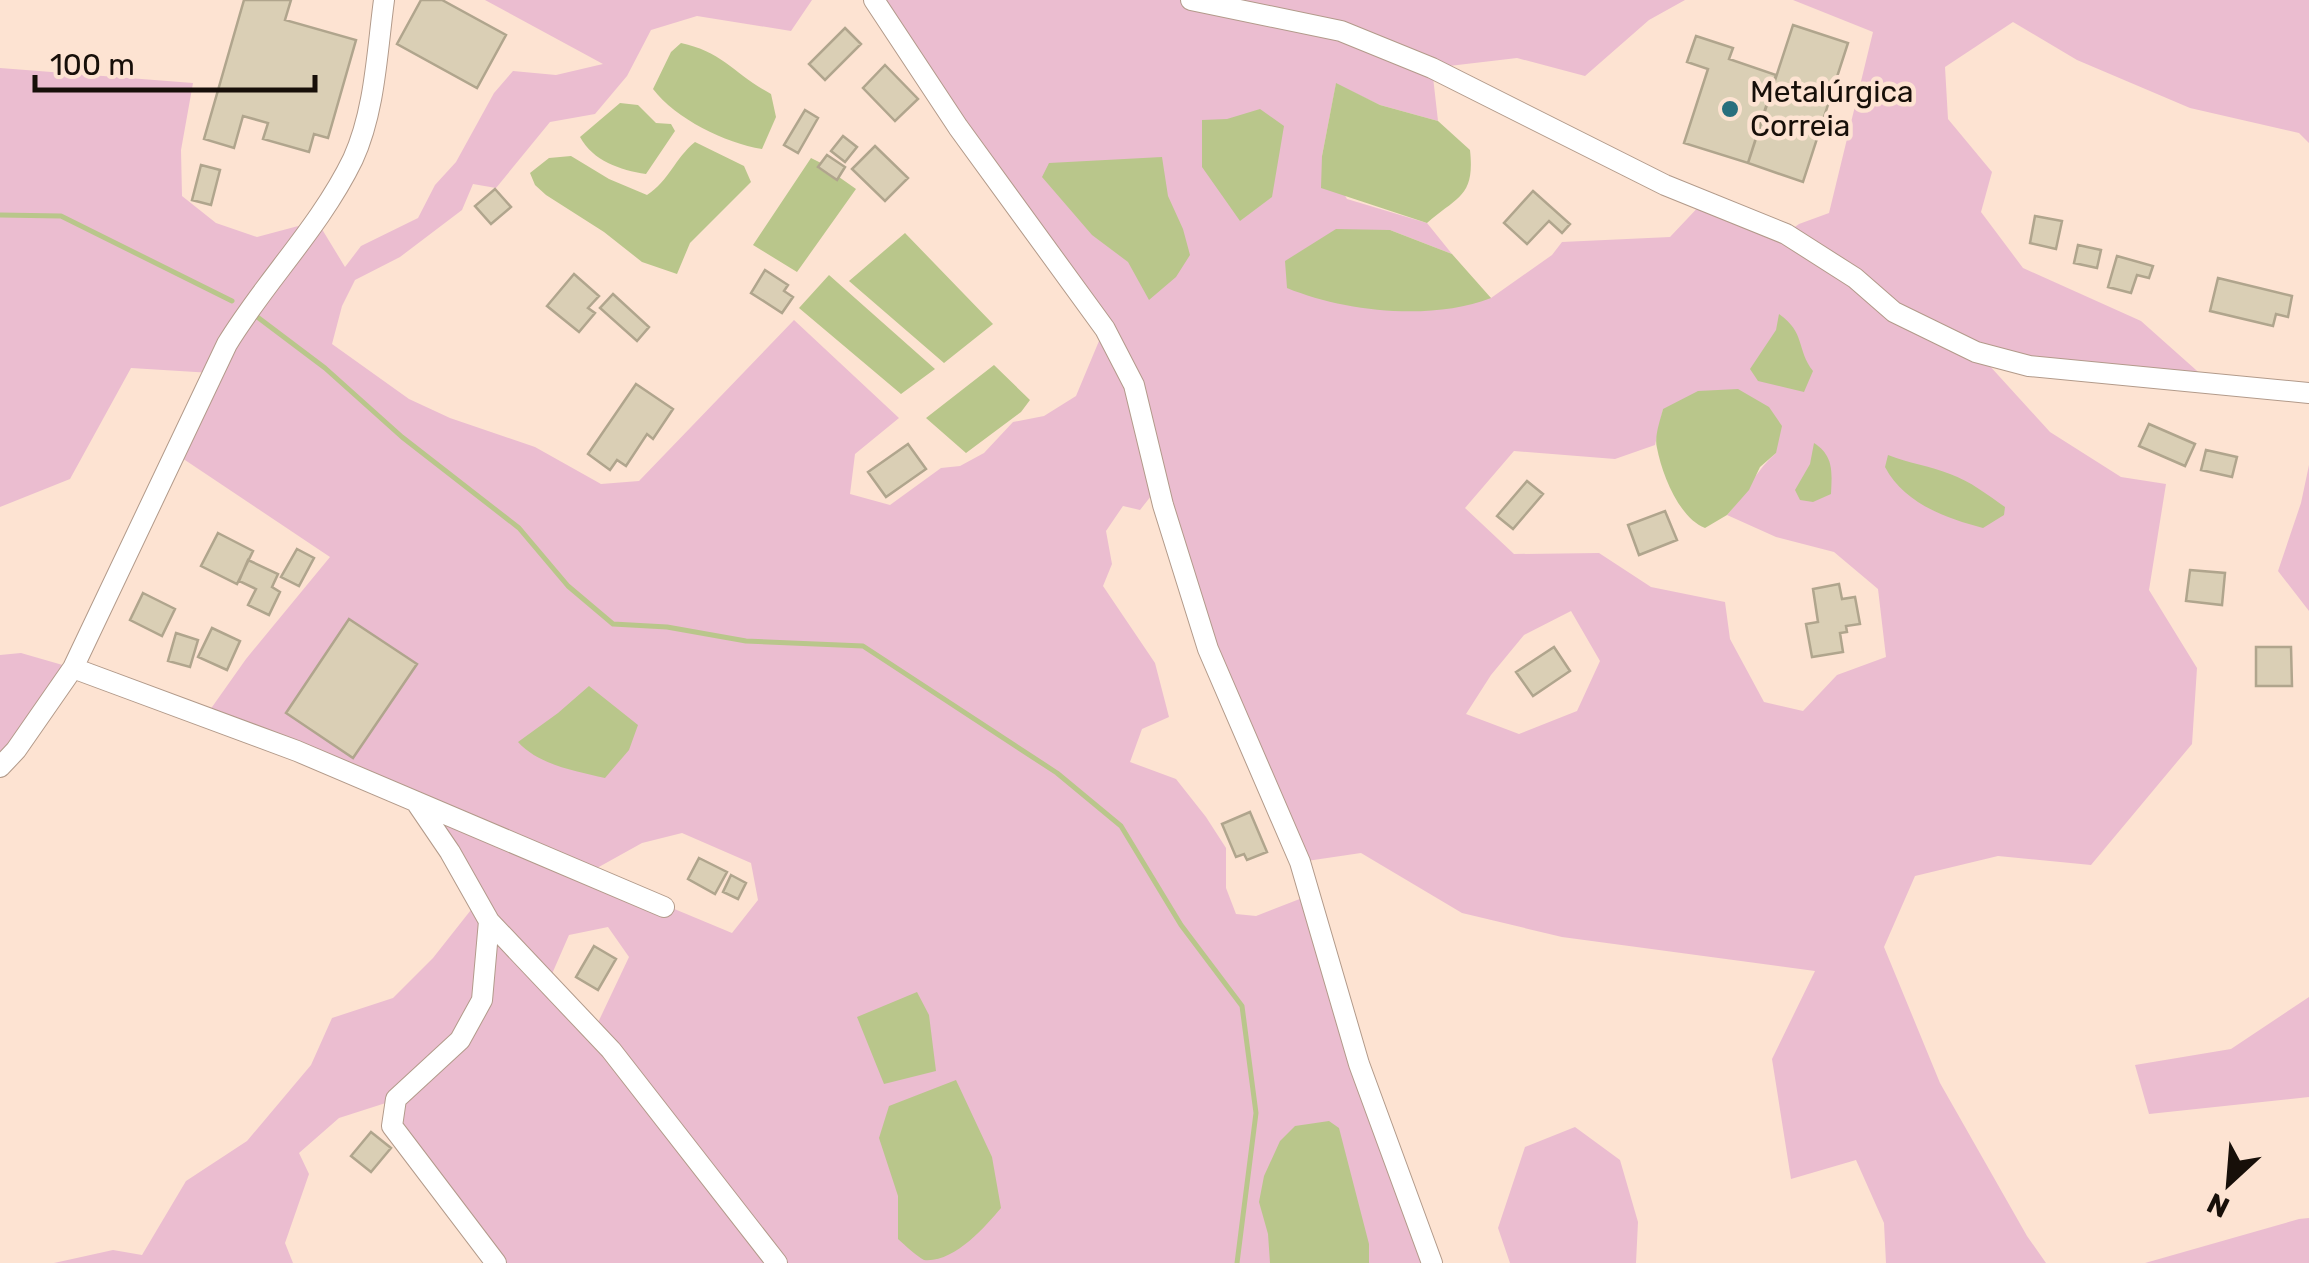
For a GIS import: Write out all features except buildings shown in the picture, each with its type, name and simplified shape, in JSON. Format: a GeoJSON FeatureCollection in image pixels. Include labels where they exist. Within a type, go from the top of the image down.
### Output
{"type":"FeatureCollection","features":[{"type":"Feature","properties":{"kind":"street"},"geometry":{"type":"LineString","coordinates":[[0,766],[16,750],[73,668],[227,344],[251,304],[317,221],[354,156],[367,116],[384,0]]}},
{"type":"Feature","properties":{"kind":"street"},"geometry":{"type":"LineString","coordinates":[[874,0],[958,127],[1104,329],[1134,385],[1163,506],[1208,649],[1300,862],[1359,1064],[1432,1263]]}},
{"type":"Feature","properties":{"kind":"street"},"geometry":{"type":"LineString","coordinates":[[1190,0],[1341,31],[1432,68],[1665,185],[1786,234],[1856,278],[1894,312],[1976,352],[2029,366],[2309,393]]}},
{"type":"Feature","properties":{"kind":"street"},"geometry":{"type":"LineString","coordinates":[[73,668],[298,752],[664,907]]}},
{"type":"Feature","properties":{"kind":"street"},"geometry":{"type":"LineString","coordinates":[[415,800],[489,921],[611,1050],[777,1263]]}},
{"type":"Feature","properties":{"kind":"street"},"geometry":{"type":"LineString","coordinates":[[489,921],[482,1000],[460,1040],[396,1099],[392,1126],[496,1263]]}},
{"type":"Feature","properties":{"kind":"shaded area"},"geometry":{"type":"Polygon","coordinates":[[[485,0],[812,0],[791,31],[697,16],[651,30],[627,76],[595,114],[550,122],[496,188],[473,184],[462,210],[400,257],[355,280],[342,306],[332,344],[409,399],[450,418],[535,447],[601,484],[639,481],[794,320],[899,418],[855,454],[850,494],[890,505],[941,468],[960,466],[984,453],[1013,422],[1044,416],[1076,396],[1104,329],[874,0],[1685,0],[1649,20],[1585,76],[1517,58],[1432,68],[1438,121],[1380,105],[1336,84],[1322,156],[1347,199],[1427,223],[1452,254],[1390,230],[1491,298],[1552,255],[1562,242],[1670,237],[1704,201],[1785,234],[1829,213],[1873,32],[1793,0],[2309,0],[2309,143],[2299,133],[2190,108],[2077,60],[2013,22],[1945,67],[1948,119],[1992,172],[1981,212],[2023,268],[2141,321],[2214,386],[1978,353],[2050,432],[2121,477],[2166,484],[2149,590],[2197,668],[2192,744],[2091,865],[1998,856],[1915,876],[1884,947],[1940,1083],[2046,1263],[1886,1263],[1884,1223],[1856,1160],[1791,1179],[1772,1059],[1815,971],[1562,937],[1462,913],[1361,853],[1300,862],[1151,496],[1140,510],[1123,506],[1106,531],[1112,564],[1103,586],[1155,663],[1169,717],[1142,729],[1130,762],[1176,779],[1206,817],[1226,848],[1226,888],[1236,914],[1256,916],[1310,895],[1432,1263],[496,1263],[410,1149],[395,1100],[339,1118],[299,1153],[309,1174],[285,1243],[293,1263],[54,1263],[113,1250],[142,1255],[186,1181],[247,1141],[311,1065],[332,1018],[393,998],[433,958],[478,901],[415,800],[205,717],[246,659],[330,557],[173,452],[212,373],[131,368],[70,479],[0,507],[0,68],[193,83],[181,150],[182,196],[216,223],[257,237],[317,221],[345,267],[361,246],[418,218],[435,185],[456,162],[494,93],[513,71],[556,75],[603,64],[485,0]],[[1663,409],[1655,445],[1615,459],[1514,451],[1465,508],[1514,554],[1599,553],[1651,587],[1725,602],[1730,639],[1764,702],[1803,711],[1837,675],[1886,657],[1878,589],[1834,552],[1776,537],[1727,515],[1776,453],[1663,409]],[[1571,611],[1524,635],[1466,714],[1519,734],[1577,711],[1600,661],[1571,611]],[[682,833],[642,843],[588,873],[732,933],[758,900],[751,863],[682,833]],[[608,927],[569,935],[548,983],[594,1031],[629,957],[608,927]]]}},
{"type":"Feature","properties":{"kind":"shaded area"},"geometry":{"type":"Polygon","coordinates":[[[681,43],[718,58],[771,94],[776,117],[762,149],[702,128],[653,89],[671,52],[681,43]]]}},
{"type":"Feature","properties":{"kind":"shaded area"},"geometry":{"type":"Polygon","coordinates":[[[1336,83],[1380,105],[1438,121],[1470,150],[1470,177],[1462,194],[1427,223],[1321,188],[1322,156],[1336,83]]]}},
{"type":"Feature","properties":{"kind":"shaded area"},"geometry":{"type":"Polygon","coordinates":[[[620,103],[638,105],[656,123],[671,124],[675,131],[646,174],[608,163],[580,137],[620,103]]]}},
{"type":"Feature","properties":{"kind":"shaded area"},"geometry":{"type":"Polygon","coordinates":[[[1260,109],[1284,126],[1272,197],[1240,221],[1202,167],[1202,120],[1227,119],[1260,109]]]}},
{"type":"Feature","properties":{"kind":"shaded area"},"geometry":{"type":"Polygon","coordinates":[[[695,142],[744,166],[751,182],[690,243],[677,274],[642,262],[546,195],[535,185],[530,173],[549,158],[571,156],[609,179],[647,195],[695,142]]]}},
{"type":"Feature","properties":{"kind":"shaded area"},"geometry":{"type":"Polygon","coordinates":[[[1162,157],[1168,196],[1190,255],[1176,277],[1149,300],[1128,262],[1092,235],[1042,177],[1049,163],[1162,157]]]}},
{"type":"Feature","properties":{"kind":"shaded area"},"geometry":{"type":"Polygon","coordinates":[[[811,158],[821,163],[818,168],[856,189],[797,272],[753,245],[811,158]]]}},
{"type":"Feature","properties":{"kind":"shaded area"},"geometry":{"type":"Polygon","coordinates":[[[1336,229],[1390,230],[1452,254],[1491,298],[1442,310],[1389,311],[1335,303],[1287,288],[1285,261],[1336,229]]]}},
{"type":"Feature","properties":{"kind":"shaded area"},"geometry":{"type":"Polygon","coordinates":[[[905,233],[993,324],[944,363],[849,281],[905,233]]]}},
{"type":"Feature","properties":{"kind":"shaded area"},"geometry":{"type":"Polygon","coordinates":[[[829,275],[935,369],[901,394],[799,308],[829,275]]]}},
{"type":"Feature","properties":{"kind":"shaded area"},"geometry":{"type":"Polygon","coordinates":[[[1779,314],[1793,328],[1813,371],[1804,392],[1758,381],[1750,369],[1776,330],[1779,314]]]}},
{"type":"Feature","properties":{"kind":"shaded area"},"geometry":{"type":"Polygon","coordinates":[[[994,365],[1030,400],[1021,412],[966,453],[926,418],[994,365]]]}},
{"type":"Feature","properties":{"kind":"shaded area"},"geometry":{"type":"Polygon","coordinates":[[[1738,389],[1769,407],[1782,426],[1776,453],[1760,467],[1749,490],[1727,515],[1705,528],[1687,515],[1673,494],[1659,458],[1658,429],[1663,409],[1698,391],[1738,389]]]}},
{"type":"Feature","properties":{"kind":"shaded area"},"geometry":{"type":"Polygon","coordinates":[[[1814,443],[1828,459],[1832,479],[1831,494],[1813,502],[1800,500],[1795,490],[1810,464],[1814,443]]]}},
{"type":"Feature","properties":{"kind":"shaded area"},"geometry":{"type":"Polygon","coordinates":[[[1888,455],[1965,480],[2005,507],[2004,515],[1983,528],[1927,507],[1893,480],[1885,467],[1888,455]]]}},
{"type":"Feature","properties":{"kind":"shaded area"},"geometry":{"type":"Polygon","coordinates":[[[2309,465],[2309,611],[2278,571],[2309,465]]]}},
{"type":"Feature","properties":{"kind":"shaded area"},"geometry":{"type":"Polygon","coordinates":[[[21,653],[73,668],[0,766],[0,655],[21,653]]]}},
{"type":"Feature","properties":{"kind":"shaded area"},"geometry":{"type":"Polygon","coordinates":[[[589,686],[638,725],[629,750],[605,778],[547,762],[518,742],[589,686]]]}},
{"type":"Feature","properties":{"kind":"shaded area"},"geometry":{"type":"Polygon","coordinates":[[[917,992],[929,1015],[936,1071],[884,1084],[857,1017],[917,992]]]}},
{"type":"Feature","properties":{"kind":"shaded area"},"geometry":{"type":"Polygon","coordinates":[[[2309,997],[2309,1097],[2149,1114],[2135,1065],[2231,1049],[2309,997]]]}},
{"type":"Feature","properties":{"kind":"shaded area"},"geometry":{"type":"Polygon","coordinates":[[[956,1080],[992,1157],[1001,1208],[957,1250],[924,1260],[898,1239],[898,1196],[879,1138],[889,1106],[956,1080]]]}},
{"type":"Feature","properties":{"kind":"shaded area"},"geometry":{"type":"Polygon","coordinates":[[[1329,1121],[1339,1128],[1369,1244],[1369,1263],[1270,1263],[1268,1234],[1259,1202],[1264,1176],[1280,1141],[1295,1126],[1329,1121]]]}},
{"type":"Feature","properties":{"kind":"shaded area"},"geometry":{"type":"Polygon","coordinates":[[[1575,1127],[1620,1160],[1638,1222],[1636,1263],[1510,1263],[1498,1228],[1525,1147],[1575,1127]]]}},
{"type":"Feature","properties":{"kind":"shaded area"},"geometry":{"type":"Polygon","coordinates":[[[2309,1218],[2309,1263],[2145,1263],[2299,1219],[2309,1218]]]}},
{"type":"Feature","properties":{"kind":"waterway"},"geometry":{"type":"LineString","coordinates":[[0,215],[61,216],[232,301]]}},
{"type":"Feature","properties":{"kind":"waterway"},"geometry":{"type":"LineString","coordinates":[[256,316],[519,528],[568,586],[613,624],[667,627],[746,641],[863,646],[1057,773],[1121,826],[1181,925],[1242,1006],[1256,1113],[1237,1263]]}},
{"type":"Feature","properties":{"kind":"place","name":"Metalúrgica Correia"},"geometry":{"type":"Point","coordinates":[1730,109]}}]}
